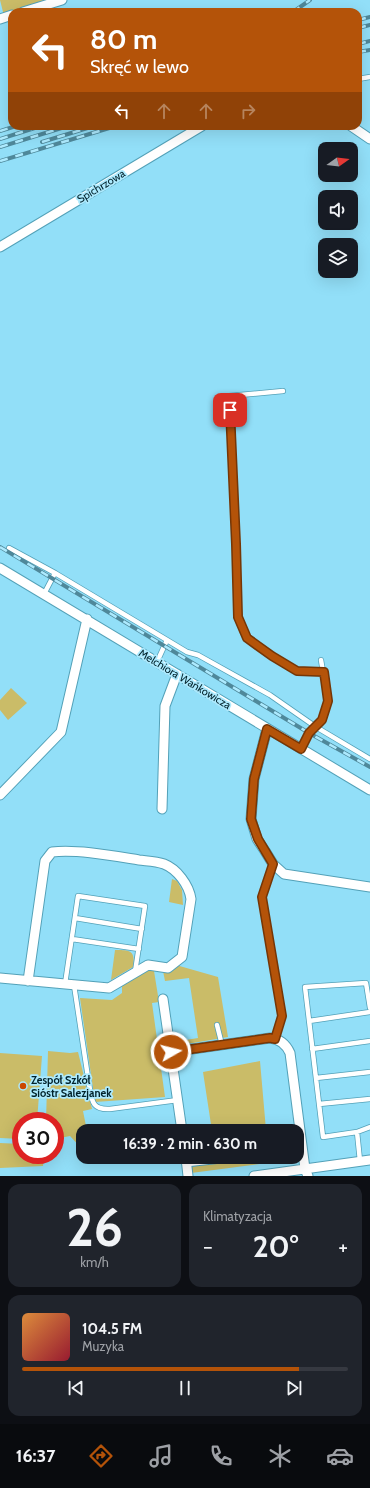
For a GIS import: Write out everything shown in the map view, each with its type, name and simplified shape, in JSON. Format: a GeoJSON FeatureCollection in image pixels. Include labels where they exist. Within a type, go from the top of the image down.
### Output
{"type":"FeatureCollection","features":[{"type":"Feature","properties":{"kind":"street"},"geometry":{"type":"LineString","coordinates":[[36,8],[62,0]]}},
{"type":"Feature","properties":{"kind":"street","name":"Spichrzowa"},"geometry":{"type":"LineString","coordinates":[[0,247],[195,130]]}},
{"type":"Feature","properties":{"kind":"street"},"geometry":{"type":"LineString","coordinates":[[357,130],[370,139]]}},
{"type":"Feature","properties":{"kind":"street","name":"Melchiora Wańkowicza"},"geometry":{"type":"LineString","coordinates":[[0,568],[370,790]]}},
{"type":"Feature","properties":{"kind":"street"},"geometry":{"type":"LineString","coordinates":[[0,795],[61,732],[87,619]]}},
{"type":"Feature","properties":{"kind":"street"},"geometry":{"type":"LineString","coordinates":[[162,809],[165,706],[177,674]]}},
{"type":"Feature","properties":{"kind":"street"},"geometry":{"type":"LineString","coordinates":[[267,729],[254,779],[251,819],[258,839],[273,864],[284,874],[370,887]]}},
{"type":"Feature","properties":{"kind":"street"},"geometry":{"type":"LineString","coordinates":[[0,978],[28,981],[70,985],[109,988],[148,965],[168,968],[182,957],[191,899],[190,891],[186,884],[179,875],[164,864],[114,856],[62,851],[52,852],[45,861],[28,981]]}},
{"type":"Feature","properties":{"kind":"street"},"geometry":{"type":"LineString","coordinates":[[163,999],[181,1124]]}},
{"type":"Feature","properties":{"kind":"street"},"geometry":{"type":"LineString","coordinates":[[171,1052],[270,1038],[278,1040],[288,1048],[290,1054],[297,1124]]}},
{"type":"Feature","properties":{"kind":"street"},"geometry":{"type":"LineString","coordinates":[[254,1176],[307,1173],[370,1160]]}},
{"type":"Feature","properties":{"kind":"street"},"geometry":{"type":"LineString","coordinates":[[304,1162],[307,1173]]}},
{"type":"Feature","properties":{"kind":"street"},"geometry":{"type":"LineString","coordinates":[[186,1164],[188,1176]]}},
{"type":"Feature","properties":{"kind":"lane"},"geometry":{"type":"LineString","coordinates":[[283,391],[229,396],[238,617],[247,638],[272,656],[297,671],[324,672]]}},
{"type":"Feature","properties":{"kind":"lane"},"geometry":{"type":"LineString","coordinates":[[9,548],[55,573],[188,652],[198,655],[270,695],[316,727],[370,759]]}},
{"type":"Feature","properties":{"kind":"lane"},"geometry":{"type":"LineString","coordinates":[[44,594],[55,573]]}},
{"type":"Feature","properties":{"kind":"lane"},"geometry":{"type":"LineString","coordinates":[[157,662],[167,640]]}},
{"type":"Feature","properties":{"kind":"lane"},"geometry":{"type":"LineString","coordinates":[[301,749],[309,733],[322,720],[328,701],[321,660]]}},
{"type":"Feature","properties":{"kind":"lane"},"geometry":{"type":"LineString","coordinates":[[273,864],[262,897],[282,1016],[278,1040]]}},
{"type":"Feature","properties":{"kind":"lane"},"geometry":{"type":"LineString","coordinates":[[135,972],[145,906],[78,896],[72,939],[70,985],[92,1100],[96,1107],[101,1110],[178,1100]]}},
{"type":"Feature","properties":{"kind":"lane"},"geometry":{"type":"LineString","coordinates":[[75,918],[142,929]]}},
{"type":"Feature","properties":{"kind":"lane"},"geometry":{"type":"LineString","coordinates":[[72,939],[139,949]]}},
{"type":"Feature","properties":{"kind":"lane"},"geometry":{"type":"LineString","coordinates":[[370,1008],[366,983],[305,987],[323,1136],[357,1132],[370,1127]]}},
{"type":"Feature","properties":{"kind":"lane"},"geometry":{"type":"LineString","coordinates":[[309,1021],[370,1012]]}},
{"type":"Feature","properties":{"kind":"lane"},"geometry":{"type":"LineString","coordinates":[[217,1025],[222,1045]]}},
{"type":"Feature","properties":{"kind":"lane"},"geometry":{"type":"LineString","coordinates":[[312,1049],[370,1041]]}},
{"type":"Feature","properties":{"kind":"lane"},"geometry":{"type":"LineString","coordinates":[[316,1078],[370,1072]]}},
{"type":"Feature","properties":{"kind":"lane"},"geometry":{"type":"LineString","coordinates":[[319,1104],[370,1099]]}},
{"type":"Feature","properties":{"kind":"lane"},"geometry":{"type":"LineString","coordinates":[[357,1132],[360,1161]]}},
{"type":"Feature","properties":{"kind":"shaded area"},"geometry":{"type":"Polygon","coordinates":[[[0,0],[56,0],[30,8],[8,8],[8,14],[4,16],[0,0]]]}},
{"type":"Feature","properties":{"kind":"shaded area"},"geometry":{"type":"Polygon","coordinates":[[[11,688],[27,703],[8,720],[0,710],[0,700],[11,688]]]}},
{"type":"Feature","properties":{"kind":"shaded area"},"geometry":{"type":"Polygon","coordinates":[[[172,879],[177,881],[182,890],[183,905],[169,902],[172,879]]]}},
{"type":"Feature","properties":{"kind":"shaded area"},"geometry":{"type":"Polygon","coordinates":[[[115,950],[130,952],[134,961],[133,967],[111,980],[115,950]]]}},
{"type":"Feature","properties":{"kind":"shaded area"},"geometry":{"type":"Polygon","coordinates":[[[176,965],[218,977],[228,1037],[181,1045],[180,1041],[198,1038],[189,978],[165,981],[163,971],[176,965]]]}},
{"type":"Feature","properties":{"kind":"shaded area"},"geometry":{"type":"Polygon","coordinates":[[[144,971],[154,971],[159,1002],[152,1003],[165,1097],[95,1102],[80,998],[112,1000],[122,993],[122,985],[144,971]]]}},
{"type":"Feature","properties":{"kind":"shaded area"},"geometry":{"type":"Polygon","coordinates":[[[48,1051],[70,1053],[78,1052],[92,1109],[83,1111],[86,1124],[76,1124],[76,1142],[70,1136],[64,1137],[64,1112],[46,1112],[48,1051]]]}},
{"type":"Feature","properties":{"kind":"shaded area"},"geometry":{"type":"Polygon","coordinates":[[[0,1053],[42,1056],[38,1112],[12,1112],[12,1139],[0,1138],[0,1053]]]}},
{"type":"Feature","properties":{"kind":"shaded area"},"geometry":{"type":"Polygon","coordinates":[[[260,1061],[265,1124],[211,1124],[203,1072],[260,1061]]]}},
{"type":"Feature","properties":{"kind":"shaded area"},"geometry":{"type":"Polygon","coordinates":[[[0,1143],[12,1144],[12,1164],[43,1164],[43,1166],[0,1168],[0,1143]]]}},
{"type":"Feature","properties":{"kind":"shaded area"},"geometry":{"type":"Polygon","coordinates":[[[211,1164],[259,1164],[191,1173],[190,1167],[211,1164]]]}},
{"type":"Feature","properties":{"kind":"railway"},"geometry":{"type":"LineString","coordinates":[[299,8],[310,0]]}},
{"type":"Feature","properties":{"kind":"railway"},"geometry":{"type":"LineString","coordinates":[[362,19],[370,17]]}},
{"type":"Feature","properties":{"kind":"railway"},"geometry":{"type":"LineString","coordinates":[[362,27],[370,25]]}},
{"type":"Feature","properties":{"kind":"railway"},"geometry":{"type":"LineString","coordinates":[[362,43],[370,41]]}},
{"type":"Feature","properties":{"kind":"railway"},"geometry":{"type":"LineString","coordinates":[[362,51],[370,50]]}},
{"type":"Feature","properties":{"kind":"railway"},"geometry":{"type":"LineString","coordinates":[[0,131],[8,128]]}},
{"type":"Feature","properties":{"kind":"railway"},"geometry":{"type":"LineString","coordinates":[[0,139],[28,130]]}},
{"type":"Feature","properties":{"kind":"railway"},"geometry":{"type":"LineString","coordinates":[[0,147],[55,130]]}},
{"type":"Feature","properties":{"kind":"railway"},"geometry":{"type":"LineString","coordinates":[[42,142],[81,130]]}},
{"type":"Feature","properties":{"kind":"railway"},"geometry":{"type":"LineString","coordinates":[[0,161],[103,130]]}},
{"type":"Feature","properties":{"kind":"railway"},"geometry":{"type":"LineString","coordinates":[[0,547],[309,733],[370,767]]}},
{"type":"Feature","properties":{"kind":"place","name":"Zespół Szkół Sióstr Salezjanek"},"geometry":{"type":"Point","coordinates":[23,1086]}},
{"type":"Feature","properties":{"kind":"route"},"geometry":{"type":"LineString","coordinates":[[171,1052],[270,1038],[275,1039],[282,1016],[262,897],[273,864],[258,839],[251,819],[254,779],[267,729],[301,749],[309,733],[322,720],[328,701],[324,672],[297,671],[272,656],[247,638],[238,617],[230,410]]}}]}
